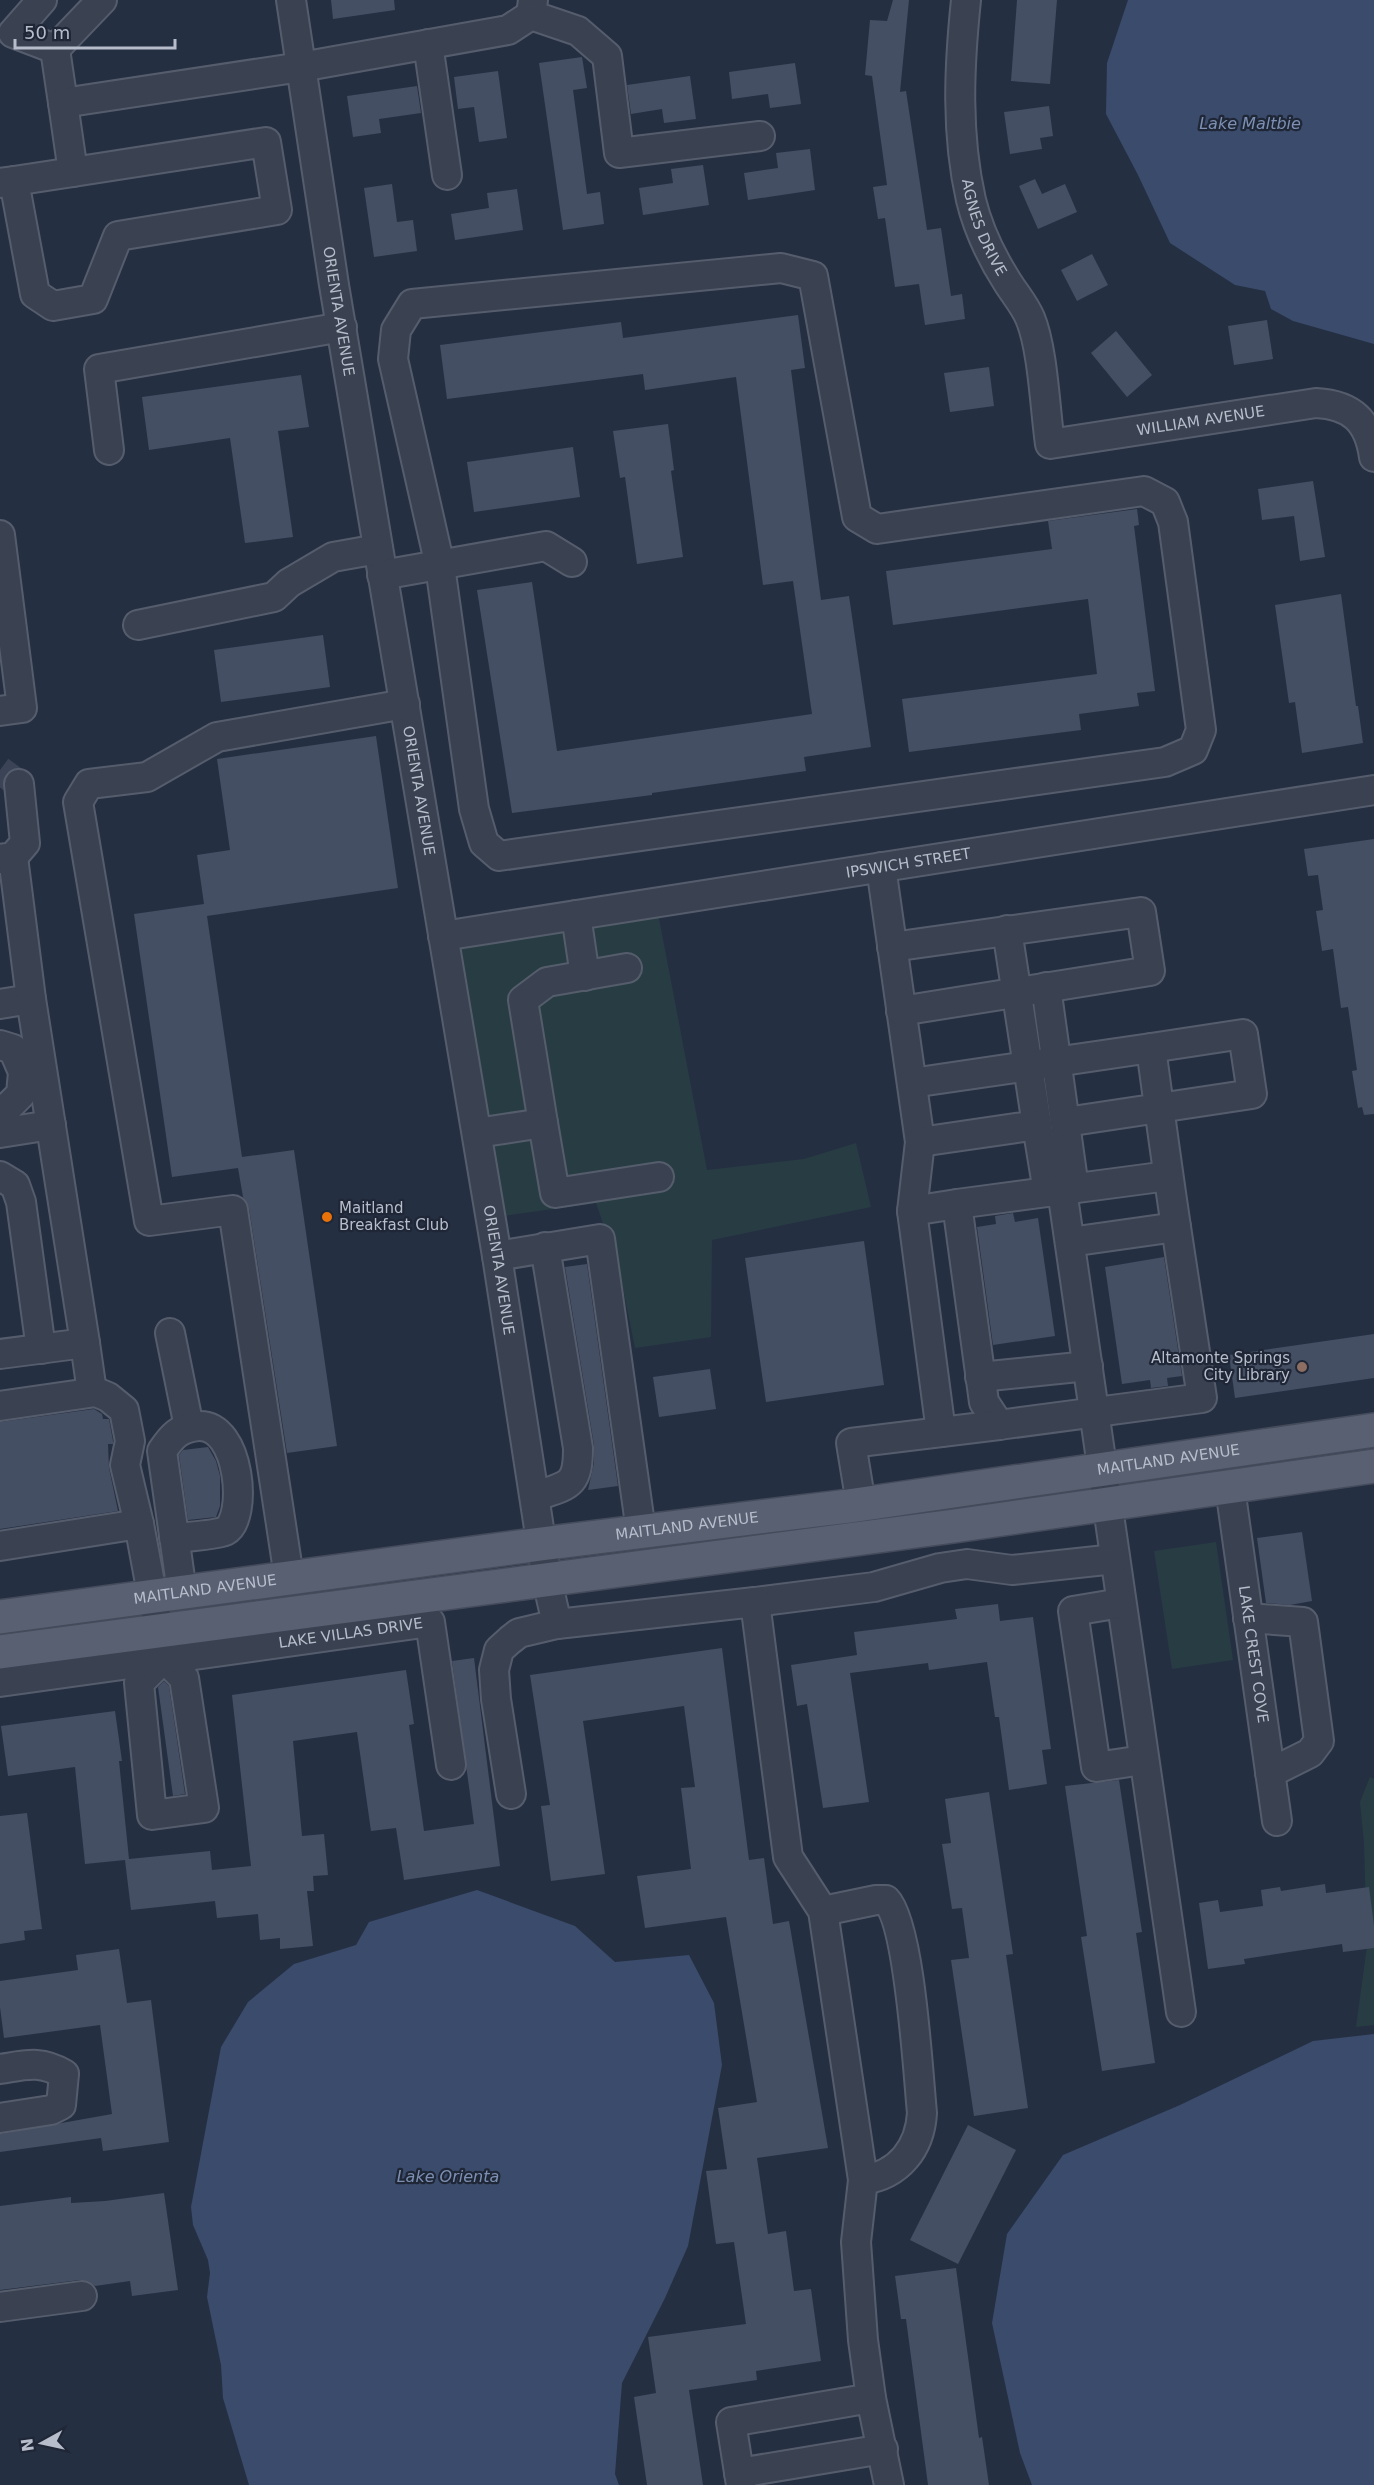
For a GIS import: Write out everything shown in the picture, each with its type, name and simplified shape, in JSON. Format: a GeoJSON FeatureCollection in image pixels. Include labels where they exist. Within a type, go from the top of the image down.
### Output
{"type":"FeatureCollection","features":[{"type":"Feature","properties":{"kind":"main road","name":"MAITLAND AVENUE"},"geometry":{"type":"LineString","coordinates":[[0,1617],[289,1577],[861,1504],[1103,1471],[1374,1430]]}},
{"type":"Feature","properties":{"kind":"main road"},"geometry":{"type":"LineString","coordinates":[[0,1652],[161,1644],[547,1580],[1108,1505],[1374,1466]]}},
{"type":"Feature","properties":{"kind":"street"},"geometry":{"type":"LineString","coordinates":[[42,0],[6,32],[55,49]]}},
{"type":"Feature","properties":{"kind":"street"},"geometry":{"type":"LineString","coordinates":[[55,49],[102,0]]}},
{"type":"Feature","properties":{"kind":"street","name":"ORIENTA AVENUE"},"geometry":{"type":"LineString","coordinates":[[291,0],[380,562],[477,1133],[536,1496],[541,1544],[557,1624]]}},
{"type":"Feature","properties":{"kind":"street","name":"AGNES DRIVE"},"geometry":{"type":"LineString","coordinates":[[966,0],[960,53],[959,105],[971,201],[985,241],[1006,281],[1030,317],[1037,348],[1050,444]]}},
{"type":"Feature","properties":{"kind":"street"},"geometry":{"type":"LineString","coordinates":[[63,103],[301,67],[508,30],[532,8],[578,32],[607,56],[619,153],[760,136]]}},
{"type":"Feature","properties":{"kind":"street"},"geometry":{"type":"LineString","coordinates":[[428,44],[447,175]]}},
{"type":"Feature","properties":{"kind":"street"},"geometry":{"type":"LineString","coordinates":[[55,49],[73,172]]}},
{"type":"Feature","properties":{"kind":"street"},"geometry":{"type":"LineString","coordinates":[[266,142],[276,210],[118,236],[93,299],[53,306],[34,294],[7,182],[73,172],[266,142]]}},
{"type":"Feature","properties":{"kind":"street"},"geometry":{"type":"LineString","coordinates":[[781,268],[813,276],[857,517],[877,529],[1144,491],[1165,502],[1173,522],[1201,730],[1193,750],[1165,762],[500,856],[484,843],[474,809],[440,566],[393,359],[396,330],[412,304],[781,268]]}},
{"type":"Feature","properties":{"kind":"street"},"geometry":{"type":"LineString","coordinates":[[110,450],[99,369],[342,327]]}},
{"type":"Feature","properties":{"kind":"street","name":"WILLIAM AVENUE"},"geometry":{"type":"LineString","coordinates":[[1050,444],[1316,403],[1334,404],[1350,411],[1362,422],[1372,443],[1374,457]]}},
{"type":"Feature","properties":{"kind":"street"},"geometry":{"type":"LineString","coordinates":[[0,535],[22,708],[0,711]]}},
{"type":"Feature","properties":{"kind":"street"},"geometry":{"type":"LineString","coordinates":[[138,625],[274,597],[289,584],[333,557],[440,566],[546,546],[572,562]]}},
{"type":"Feature","properties":{"kind":"street"},"geometry":{"type":"LineString","coordinates":[[289,1577],[233,1210],[149,1221],[78,802],[89,784],[147,777],[217,737],[405,704]]}},
{"type":"Feature","properties":{"kind":"street"},"geometry":{"type":"LineString","coordinates":[[19,784],[25,843],[7,858],[10,909],[31,999],[85,1343],[111,1423],[139,1524],[167,1594]]}},
{"type":"Feature","properties":{"kind":"street","name":"IPSWICH STREET"},"geometry":{"type":"LineString","coordinates":[[443,936],[1374,790]]}},
{"type":"Feature","properties":{"kind":"street"},"geometry":{"type":"LineString","coordinates":[[881,867],[920,1142],[912,1211],[941,1432]]}},
{"type":"Feature","properties":{"kind":"street"},"geometry":{"type":"LineString","coordinates":[[892,946],[1141,912],[1150,971],[902,1011]]}},
{"type":"Feature","properties":{"kind":"street"},"geometry":{"type":"LineString","coordinates":[[576,915],[585,976]]}},
{"type":"Feature","properties":{"kind":"street"},"geometry":{"type":"LineString","coordinates":[[1007,930],[1038,1125],[1061,1190],[1070,1242],[1181,2012]]}},
{"type":"Feature","properties":{"kind":"street"},"geometry":{"type":"LineString","coordinates":[[627,968],[547,982],[523,1000],[555,1193],[659,1177]]}},
{"type":"Feature","properties":{"kind":"street"},"geometry":{"type":"LineString","coordinates":[[1046,987],[1066,1122],[1061,1190]]}},
{"type":"Feature","properties":{"kind":"street"},"geometry":{"type":"LineString","coordinates":[[0,1004],[31,999]]}},
{"type":"Feature","properties":{"kind":"street"},"geometry":{"type":"LineString","coordinates":[[912,1083],[1243,1034],[1252,1094],[1066,1122]]}},
{"type":"Feature","properties":{"kind":"street"},"geometry":{"type":"LineString","coordinates":[[0,1045],[13,1049],[23,1072],[21,1094],[7,1107],[0,1109]]}},
{"type":"Feature","properties":{"kind":"street"},"geometry":{"type":"LineString","coordinates":[[861,1504],[851,1443],[1202,1398],[1151,1048]]}},
{"type":"Feature","properties":{"kind":"street"},"geometry":{"type":"LineString","coordinates":[[477,1133],[543,1123]]}},
{"type":"Feature","properties":{"kind":"street"},"geometry":{"type":"LineString","coordinates":[[0,1133],[51,1125]]}},
{"type":"Feature","properties":{"kind":"street"},"geometry":{"type":"LineString","coordinates":[[920,1142],[1038,1125]]}},
{"type":"Feature","properties":{"kind":"street"},"geometry":{"type":"LineString","coordinates":[[0,1176],[15,1185],[21,1202],[41,1349]]}},
{"type":"Feature","properties":{"kind":"street"},"geometry":{"type":"LineString","coordinates":[[912,1211],[1168,1176]]}},
{"type":"Feature","properties":{"kind":"street"},"geometry":{"type":"LineString","coordinates":[[957,1204],[984,1402],[999,1425]]}},
{"type":"Feature","properties":{"kind":"street"},"geometry":{"type":"LineString","coordinates":[[1070,1242],[1176,1227]]}},
{"type":"Feature","properties":{"kind":"street"},"geometry":{"type":"LineString","coordinates":[[497,1256],[600,1239],[641,1531]]}},
{"type":"Feature","properties":{"kind":"street"},"geometry":{"type":"LineString","coordinates":[[536,1496],[566,1486],[574,1480],[578,1469],[578,1448],[545,1247]]}},
{"type":"Feature","properties":{"kind":"street"},"geometry":{"type":"LineString","coordinates":[[170,1333],[189,1427]]}},
{"type":"Feature","properties":{"kind":"street"},"geometry":{"type":"LineString","coordinates":[[0,1354],[85,1343]]}},
{"type":"Feature","properties":{"kind":"street"},"geometry":{"type":"LineString","coordinates":[[980,1377],[1088,1366]]}},
{"type":"Feature","properties":{"kind":"street"},"geometry":{"type":"LineString","coordinates":[[0,1406],[111,1423]]}},
{"type":"Feature","properties":{"kind":"street"},"geometry":{"type":"LineString","coordinates":[[161,1644],[184,1678],[204,1808],[152,1815],[139,1683],[161,1644],[174,1538],[162,1450],[175,1432],[189,1427],[208,1425],[219,1432],[228,1443],[233,1456],[237,1513],[233,1523],[225,1531],[174,1538]]}},
{"type":"Feature","properties":{"kind":"street","name":"LAKE CREST COVE"},"geometry":{"type":"LineString","coordinates":[[1230,1488],[1277,1821]]}},
{"type":"Feature","properties":{"kind":"street"},"geometry":{"type":"LineString","coordinates":[[0,1546],[139,1524]]}},
{"type":"Feature","properties":{"kind":"street"},"geometry":{"type":"LineString","coordinates":[[511,1794],[496,1699],[494,1670],[499,1650],[519,1633],[557,1624],[874,1587],[940,1568],[967,1564],[1012,1570],[1115,1559]]}},
{"type":"Feature","properties":{"kind":"street"},"geometry":{"type":"LineString","coordinates":[[755,1602],[789,1857],[823,1911],[863,2180],[856,2242],[860,2316],[871,2398],[890,2485]]}},
{"type":"Feature","properties":{"kind":"street"},"geometry":{"type":"LineString","coordinates":[[1121,1603],[1073,1611],[1096,1767],[1143,1760]]}},
{"type":"Feature","properties":{"kind":"street"},"geometry":{"type":"LineString","coordinates":[[1248,1618],[1303,1622],[1308,1647],[1319,1741],[1310,1753],[1270,1773]]}},
{"type":"Feature","properties":{"kind":"street","name":"LAKE VILLAS DRIVE"},"geometry":{"type":"LineString","coordinates":[[0,1682],[161,1644],[430,1622],[451,1765]]}},
{"type":"Feature","properties":{"kind":"street"},"geometry":{"type":"LineString","coordinates":[[823,1911],[886,1900],[893,1907],[897,1917],[904,1948],[922,2113],[921,2132],[915,2145],[898,2165],[878,2178],[863,2180]]}},
{"type":"Feature","properties":{"kind":"street"},"geometry":{"type":"LineString","coordinates":[[0,2068],[49,2065],[64,2074],[61,2105],[51,2110],[0,2118]]}},
{"type":"Feature","properties":{"kind":"street"},"geometry":{"type":"LineString","coordinates":[[0,2307],[82,2296]]}},
{"type":"Feature","properties":{"kind":"street"},"geometry":{"type":"LineString","coordinates":[[871,2398],[731,2422],[740,2479],[882,2450]]}},
{"type":"Feature","properties":{"kind":"green space"},"geometry":{"type":"Polygon","coordinates":[[[658,913],[707,1170],[804,1159],[856,1143],[871,1207],[712,1240],[711,1337],[635,1348],[620,1273],[596,1203],[503,1216],[457,945],[658,913]]]}},
{"type":"Feature","properties":{"kind":"green space"},"geometry":{"type":"Polygon","coordinates":[[[1216,1542],[1233,1660],[1172,1669],[1154,1551],[1216,1542]]]}},
{"type":"Feature","properties":{"kind":"green space"},"geometry":{"type":"Polygon","coordinates":[[[1370,1777],[1374,1779],[1374,2025],[1356,2027],[1367,1946],[1364,1843],[1360,1802],[1370,1777]]]}},
{"type":"Feature","properties":{"kind":"water","name":"Lake Maltbie"},"geometry":{"type":"Polygon","coordinates":[[[1128,0],[1374,0],[1374,344],[1293,321],[1271,309],[1265,291],[1235,285],[1170,243],[1106,114],[1107,63],[1128,0]]]}},
{"type":"Feature","properties":{"kind":"water","name":"Lake Orienta"},"geometry":{"type":"Polygon","coordinates":[[[477,1890],[575,1926],[615,1962],[689,1955],[714,2003],[722,2065],[688,2246],[665,2298],[622,2383],[615,2474],[619,2485],[249,2485],[223,2398],[221,2365],[207,2297],[210,2273],[208,2260],[193,2225],[191,2207],[221,2047],[248,2002],[294,1964],[356,1945],[369,1922],[477,1890]]]}},
{"type":"Feature","properties":{"kind":"water"},"geometry":{"type":"Polygon","coordinates":[[[1374,2034],[1374,2485],[1032,2485],[1020,2453],[992,2323],[1007,2234],[1063,2155],[1180,2105],[1313,2041],[1374,2034]]]}},
{"type":"Feature","properties":{"kind":"building"},"geometry":{"type":"Polygon","coordinates":[[[331,0],[394,0],[395,10],[333,19],[331,0]]]}},
{"type":"Feature","properties":{"kind":"building"},"geometry":{"type":"Polygon","coordinates":[[[893,0],[909,0],[900,92],[906,91],[927,230],[941,228],[951,296],[962,294],[965,319],[925,325],[919,284],[895,287],[885,218],[878,219],[873,187],[887,185],[872,76],[865,75],[870,20],[887,21],[893,0]]]}},
{"type":"Feature","properties":{"kind":"building"},"geometry":{"type":"Polygon","coordinates":[[[1017,0],[1057,0],[1050,84],[1011,81],[1017,0]]]}},
{"type":"Feature","properties":{"kind":"building"},"geometry":{"type":"Polygon","coordinates":[[[582,57],[587,88],[573,90],[587,194],[600,192],[604,224],[563,230],[539,63],[582,57]]]}},
{"type":"Feature","properties":{"kind":"building"},"geometry":{"type":"Polygon","coordinates":[[[795,63],[801,104],[770,108],[768,94],[732,99],[729,72],[795,63]]]}},
{"type":"Feature","properties":{"kind":"building"},"geometry":{"type":"Polygon","coordinates":[[[498,71],[507,138],[479,142],[474,107],[458,109],[454,77],[498,71]]]}},
{"type":"Feature","properties":{"kind":"building"},"geometry":{"type":"Polygon","coordinates":[[[690,76],[696,119],[664,123],[662,109],[631,114],[627,85],[690,76]]]}},
{"type":"Feature","properties":{"kind":"building"},"geometry":{"type":"Polygon","coordinates":[[[417,86],[421,113],[379,119],[381,133],[353,137],[347,96],[417,86]]]}},
{"type":"Feature","properties":{"kind":"building"},"geometry":{"type":"Polygon","coordinates":[[[1049,106],[1053,136],[1040,138],[1042,149],[1010,154],[1004,112],[1049,106]]]}},
{"type":"Feature","properties":{"kind":"building"},"geometry":{"type":"Polygon","coordinates":[[[810,149],[815,190],[748,200],[744,173],[778,168],[776,153],[810,149]]]}},
{"type":"Feature","properties":{"kind":"building"},"geometry":{"type":"Polygon","coordinates":[[[703,165],[709,205],[643,215],[639,188],[673,183],[671,169],[703,165]]]}},
{"type":"Feature","properties":{"kind":"building"},"geometry":{"type":"Polygon","coordinates":[[[1035,179],[1042,194],[1065,184],[1077,212],[1038,229],[1019,186],[1035,179]]]}},
{"type":"Feature","properties":{"kind":"building"},"geometry":{"type":"Polygon","coordinates":[[[392,184],[397,222],[413,220],[417,251],[374,257],[364,188],[392,184]]]}},
{"type":"Feature","properties":{"kind":"building"},"geometry":{"type":"Polygon","coordinates":[[[517,189],[523,230],[455,240],[451,214],[489,208],[487,193],[517,189]]]}},
{"type":"Feature","properties":{"kind":"building"},"geometry":{"type":"Polygon","coordinates":[[[1092,254],[1108,285],[1077,301],[1061,270],[1092,254]]]}},
{"type":"Feature","properties":{"kind":"building"},"geometry":{"type":"Polygon","coordinates":[[[798,315],[805,368],[791,370],[821,600],[849,596],[871,747],[804,757],[806,771],[652,793],[652,795],[512,813],[477,590],[532,582],[557,751],[812,714],[793,581],[763,585],[736,377],[645,390],[643,374],[447,399],[440,345],[621,322],[623,338],[798,315]]]}},
{"type":"Feature","properties":{"kind":"building"},"geometry":{"type":"Polygon","coordinates":[[[1267,320],[1273,359],[1234,365],[1228,326],[1267,320]]]}},
{"type":"Feature","properties":{"kind":"building"},"geometry":{"type":"Polygon","coordinates":[[[1116,331],[1152,375],[1127,397],[1091,353],[1116,331]]]}},
{"type":"Feature","properties":{"kind":"building"},"geometry":{"type":"Polygon","coordinates":[[[989,367],[994,406],[950,412],[944,373],[989,367]]]}},
{"type":"Feature","properties":{"kind":"building"},"geometry":{"type":"Polygon","coordinates":[[[301,375],[309,427],[278,431],[293,537],[245,543],[230,438],[149,450],[142,397],[301,375]]]}},
{"type":"Feature","properties":{"kind":"building"},"geometry":{"type":"Polygon","coordinates":[[[668,424],[674,470],[671,471],[683,557],[637,564],[625,477],[620,478],[613,431],[668,424]]]}},
{"type":"Feature","properties":{"kind":"building"},"geometry":{"type":"Polygon","coordinates":[[[573,447],[580,497],[474,512],[467,462],[573,447]]]}},
{"type":"Feature","properties":{"kind":"building"},"geometry":{"type":"Polygon","coordinates":[[[1313,481],[1325,557],[1300,561],[1294,516],[1262,520],[1258,489],[1313,481]]]}},
{"type":"Feature","properties":{"kind":"building"},"geometry":{"type":"Polygon","coordinates":[[[1137,509],[1139,525],[1134,526],[1155,691],[1137,693],[1139,706],[1079,714],[1081,730],[909,752],[902,699],[1097,674],[1088,599],[893,625],[886,571],[1052,549],[1048,521],[1137,509]]]}},
{"type":"Feature","properties":{"kind":"building"},"geometry":{"type":"Polygon","coordinates":[[[1341,594],[1363,743],[1302,753],[1295,702],[1289,703],[1275,605],[1341,594]]]}},
{"type":"Feature","properties":{"kind":"building"},"geometry":{"type":"Polygon","coordinates":[[[323,635],[330,687],[221,702],[214,650],[323,635]]]}},
{"type":"Feature","properties":{"kind":"building"},"geometry":{"type":"Polygon","coordinates":[[[376,736],[398,888],[207,916],[242,1157],[294,1150],[337,1446],[287,1453],[249,1208],[243,1197],[238,1168],[172,1177],[134,914],[204,904],[197,855],[230,850],[217,759],[376,736]]]}},
{"type":"Feature","properties":{"kind":"building"},"geometry":{"type":"Polygon","coordinates":[[[1374,839],[1374,1114],[1364,1115],[1362,1107],[1358,1108],[1352,1071],[1357,1070],[1348,1007],[1341,1008],[1333,949],[1322,951],[1316,911],[1323,910],[1318,875],[1308,876],[1304,849],[1374,839]]]}},
{"type":"Feature","properties":{"kind":"building"},"geometry":{"type":"Polygon","coordinates":[[[1013,1213],[1015,1222],[1038,1218],[1055,1336],[993,1345],[977,1227],[996,1224],[995,1216],[1013,1213]]]}},
{"type":"Feature","properties":{"kind":"building"},"geometry":{"type":"Polygon","coordinates":[[[864,1241],[884,1385],[766,1402],[745,1258],[864,1241]]]}},
{"type":"Feature","properties":{"kind":"building"},"geometry":{"type":"Polygon","coordinates":[[[1164,1257],[1182,1376],[1167,1378],[1168,1386],[1151,1388],[1150,1380],[1122,1384],[1105,1267],[1164,1257]]]}},
{"type":"Feature","properties":{"kind":"building"},"geometry":{"type":"Polygon","coordinates":[[[587,1264],[618,1486],[588,1490],[594,1463],[594,1445],[565,1267],[587,1264]]]}},
{"type":"Feature","properties":{"kind":"building","name":"Altamonte Springs City Library"},"geometry":{"type":"Polygon","coordinates":[[[1374,1334],[1374,1378],[1235,1398],[1229,1355],[1374,1334]]]}},
{"type":"Feature","properties":{"kind":"building"},"geometry":{"type":"Polygon","coordinates":[[[710,1369],[716,1409],[659,1417],[653,1377],[710,1369]]]}},
{"type":"Feature","properties":{"kind":"building"},"geometry":{"type":"Polygon","coordinates":[[[94,1409],[102,1414],[103,1419],[109,1419],[113,1444],[108,1444],[109,1468],[118,1511],[0,1529],[0,1422],[94,1409]]]}},
{"type":"Feature","properties":{"kind":"building"},"geometry":{"type":"Polygon","coordinates":[[[208,1447],[216,1461],[220,1476],[220,1506],[216,1517],[188,1520],[179,1455],[183,1450],[208,1447]]]}},
{"type":"Feature","properties":{"kind":"building"},"geometry":{"type":"Polygon","coordinates":[[[1302,1532],[1312,1601],[1290,1605],[1266,1603],[1257,1538],[1302,1532]]]}},
{"type":"Feature","properties":{"kind":"building"},"geometry":{"type":"Polygon","coordinates":[[[998,1604],[1000,1621],[1033,1617],[1051,1749],[1042,1750],[1047,1784],[1009,1790],[999,1717],[995,1717],[987,1662],[929,1670],[928,1663],[850,1673],[869,1802],[823,1808],[807,1704],[797,1706],[791,1665],[857,1655],[854,1632],[957,1619],[955,1609],[998,1604]]]}},
{"type":"Feature","properties":{"kind":"building"},"geometry":{"type":"Polygon","coordinates":[[[722,1648],[749,1860],[764,1858],[773,1924],[789,1921],[828,2148],[757,2158],[768,2234],[786,2231],[794,2291],[811,2289],[821,2361],[756,2371],[757,2380],[689,2390],[703,2485],[647,2485],[634,2397],[656,2393],[648,2337],[746,2324],[734,2242],[716,2244],[706,2171],[727,2169],[718,2108],[757,2102],[726,1917],[645,1928],[637,1876],[691,1869],[681,1788],[695,1787],[684,1706],[583,1721],[605,1874],[551,1881],[541,1806],[550,1805],[530,1675],[722,1648]]]}},
{"type":"Feature","properties":{"kind":"building"},"geometry":{"type":"Polygon","coordinates":[[[474,1658],[500,1866],[404,1880],[396,1828],[371,1831],[357,1732],[293,1741],[302,1836],[324,1834],[328,1875],[313,1876],[314,1891],[307,1891],[313,1946],[280,1949],[280,1938],[260,1940],[258,1914],[217,1918],[215,1901],[131,1910],[125,1860],[85,1864],[75,1767],[8,1776],[1,1726],[115,1711],[122,1761],[119,1761],[129,1859],[210,1851],[212,1870],[251,1866],[232,1695],[406,1670],[414,1724],[409,1725],[424,1831],[474,1824],[452,1661],[474,1658]]]}},
{"type":"Feature","properties":{"kind":"building"},"geometry":{"type":"Polygon","coordinates":[[[164,1681],[169,1686],[185,1794],[173,1796],[158,1687],[164,1681]]]}},
{"type":"Feature","properties":{"kind":"building"},"geometry":{"type":"Polygon","coordinates":[[[1119,1780],[1142,1932],[1136,1933],[1155,2063],[1102,2071],[1081,1937],[1087,1936],[1065,1786],[1119,1780]]]}},
{"type":"Feature","properties":{"kind":"building"},"geometry":{"type":"Polygon","coordinates":[[[989,1792],[1013,1954],[1006,1955],[1028,2108],[974,2116],[951,1960],[969,1958],[962,1908],[952,1909],[942,1844],[951,1843],[945,1799],[989,1792]]]}},
{"type":"Feature","properties":{"kind":"building"},"geometry":{"type":"Polygon","coordinates":[[[27,1813],[42,1929],[24,1931],[25,1940],[0,1944],[0,1816],[27,1813]]]}},
{"type":"Feature","properties":{"kind":"building"},"geometry":{"type":"Polygon","coordinates":[[[1325,1884],[1326,1893],[1369,1887],[1374,1948],[1343,1952],[1342,1944],[1244,1959],[1245,1964],[1208,1969],[1199,1903],[1218,1900],[1220,1912],[1263,1906],[1261,1890],[1280,1887],[1281,1891],[1325,1884]]]}},
{"type":"Feature","properties":{"kind":"building"},"geometry":{"type":"Polygon","coordinates":[[[119,1949],[127,2003],[151,2000],[169,2142],[103,2151],[101,2138],[0,2152],[0,2134],[112,2114],[100,2025],[4,2038],[0,2007],[0,1981],[78,1970],[76,1955],[119,1949]]]}},
{"type":"Feature","properties":{"kind":"building"},"geometry":{"type":"Polygon","coordinates":[[[968,2125],[1016,2150],[958,2264],[910,2240],[968,2125]]]}},
{"type":"Feature","properties":{"kind":"building"},"geometry":{"type":"Polygon","coordinates":[[[164,2193],[178,2290],[132,2296],[130,2281],[95,2286],[88,2281],[80,2280],[0,2290],[0,2206],[71,2197],[71,2203],[164,2193]]]}},
{"type":"Feature","properties":{"kind":"building"},"geometry":{"type":"Polygon","coordinates":[[[956,2268],[979,2438],[982,2437],[989,2485],[928,2485],[906,2319],[901,2319],[895,2276],[956,2268]]]}},
{"type":"Feature","properties":{"kind":"tunnel"},"geometry":{"type":"LineString","coordinates":[[0,770],[19,784]]}},
{"type":"Feature","properties":{"kind":"place","name":"Maitland Breakfast Club"},"geometry":{"type":"Point","coordinates":[327,1217]}},
{"type":"Feature","properties":{"kind":"place","name":"Altamonte Springs City Library"},"geometry":{"type":"Point","coordinates":[1302,1367]}}]}
